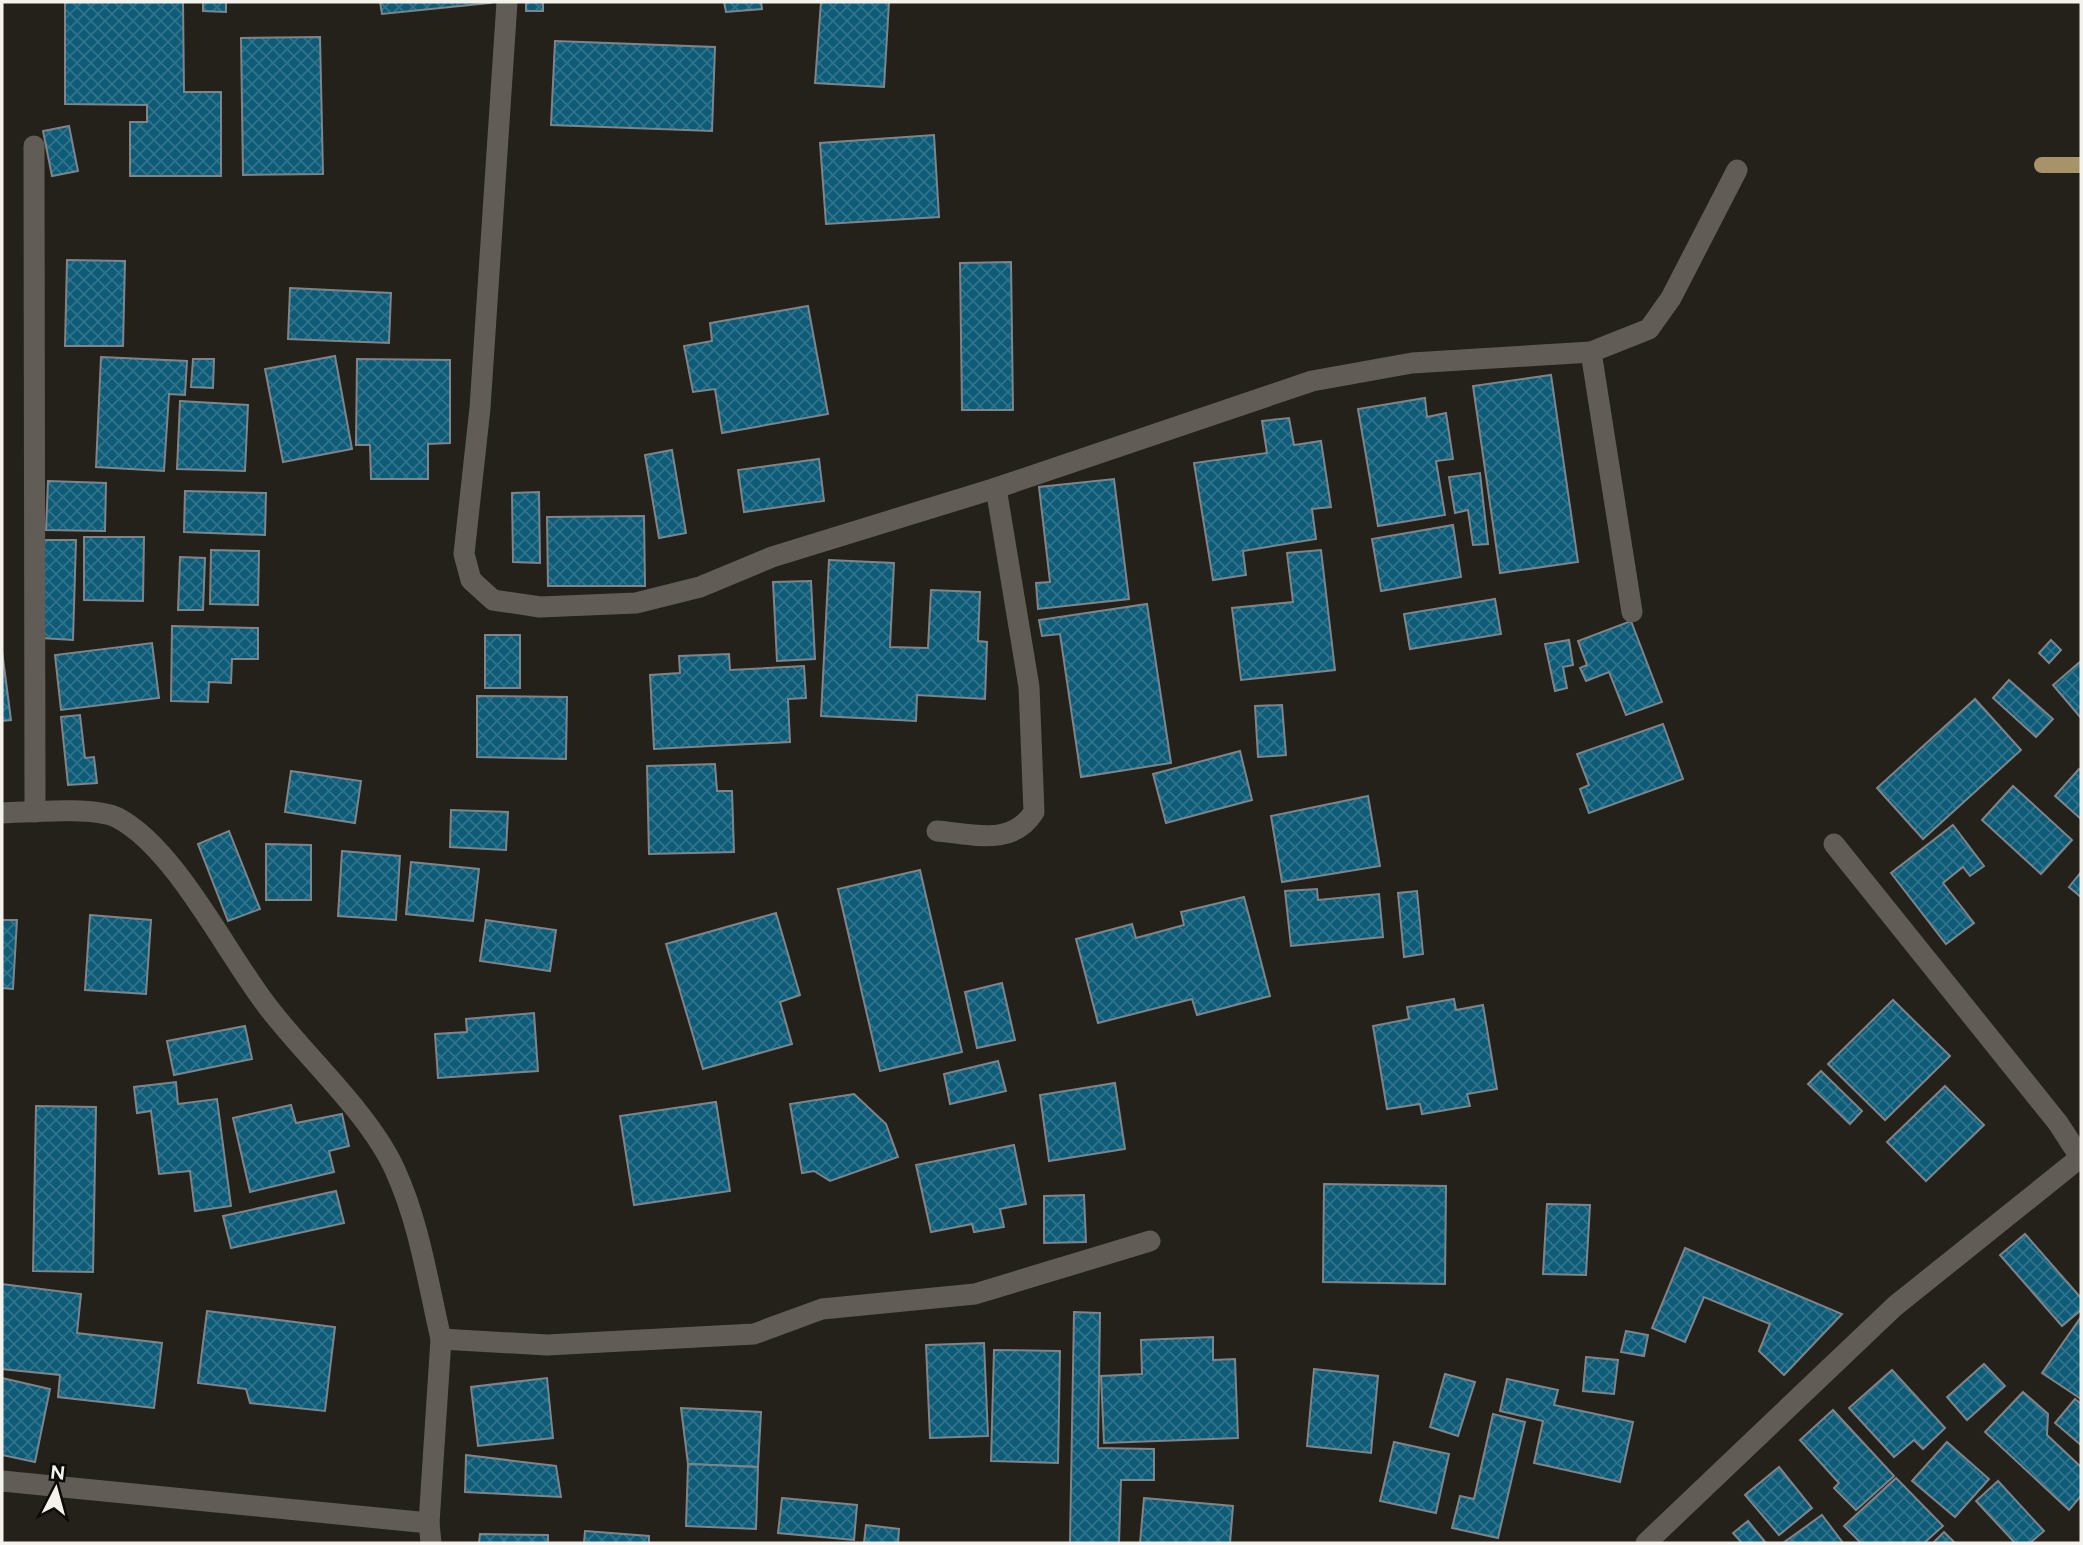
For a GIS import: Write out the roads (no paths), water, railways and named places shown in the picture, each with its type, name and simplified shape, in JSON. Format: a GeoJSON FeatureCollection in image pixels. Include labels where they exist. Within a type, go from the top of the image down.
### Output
{"type":"FeatureCollection","features":[{"type":"Feature","properties":{"kind":"street"},"geometry":{"type":"LineString","coordinates":[[507,2],[480,408],[464,554],[471,580],[493,600],[540,607],[636,603],[699,587],[772,557],[996,488],[1312,381],[1412,363],[1591,352],[1649,329],[1671,298],[1737,170]]}},
{"type":"Feature","properties":{"kind":"street"},"geometry":{"type":"LineString","coordinates":[[34,146],[35,812]]}},
{"type":"Feature","properties":{"kind":"street"},"geometry":{"type":"LineString","coordinates":[[1591,352],[1632,612]]}},
{"type":"Feature","properties":{"kind":"street"},"geometry":{"type":"LineString","coordinates":[[937,831],[1014,834],[1026,825],[1034,812],[1029,687],[996,488]]}},
{"type":"Feature","properties":{"kind":"street"},"geometry":{"type":"LineString","coordinates":[[2,813],[114,816],[143,833],[165,858],[267,1007],[365,1123],[395,1168],[412,1217],[441,1339],[430,1533],[2,1481]]}},
{"type":"Feature","properties":{"kind":"street"},"geometry":{"type":"LineString","coordinates":[[1646,1543],[1895,1306],[2080,1157],[2058,1123],[1834,844]]}},
{"type":"Feature","properties":{"kind":"street"},"geometry":{"type":"LineString","coordinates":[[441,1339],[547,1345],[754,1334],[822,1309],[975,1294],[1150,1241]]}},
{"type":"Feature","properties":{"kind":"waterway"},"geometry":{"type":"LineString","coordinates":[[2042,165],[2081,165]]}}]}
